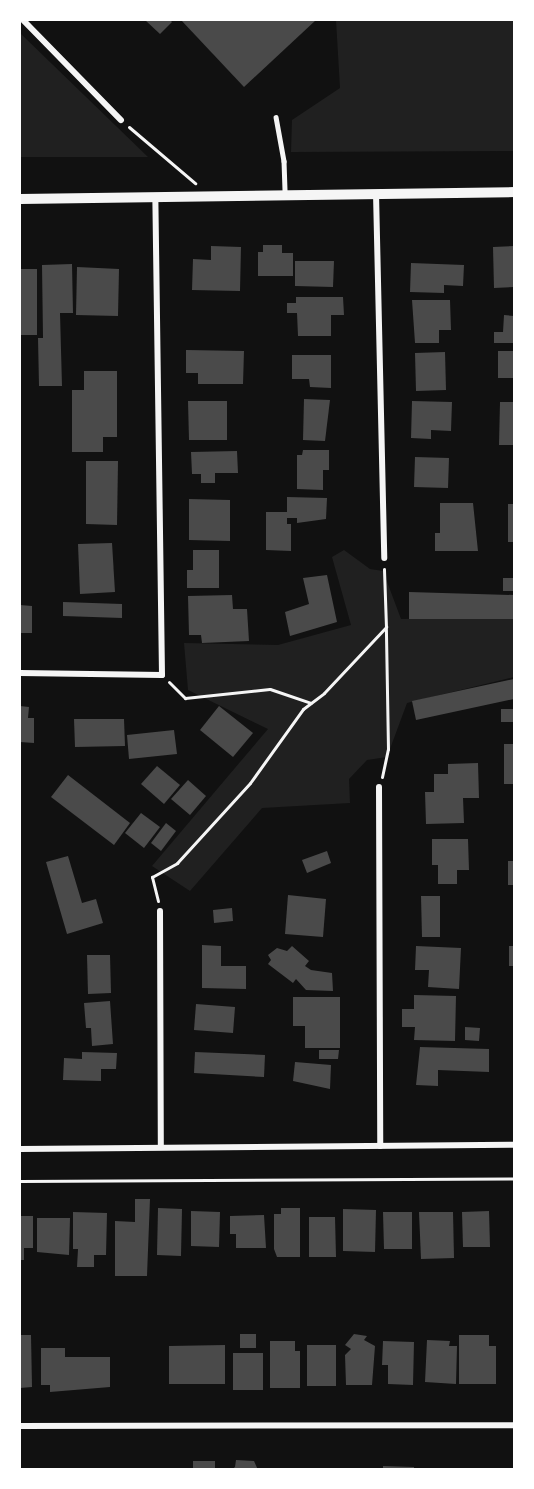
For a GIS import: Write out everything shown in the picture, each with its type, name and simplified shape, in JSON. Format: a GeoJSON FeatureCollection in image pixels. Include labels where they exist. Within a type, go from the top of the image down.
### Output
{"type":"FeatureCollection","features":[{"type":"Feature","properties":{"kind":"street"},"geometry":{"type":"LineString","coordinates":[[23,20],[121,120]]}},
{"type":"Feature","properties":{"kind":"street"},"geometry":{"type":"LineString","coordinates":[[376,192],[384,558]]}},
{"type":"Feature","properties":{"kind":"street"},"geometry":{"type":"LineString","coordinates":[[23,196],[211,197],[376,192],[514,192]]}},
{"type":"Feature","properties":{"kind":"street"},"geometry":{"type":"LineString","coordinates":[[20,672],[162,675],[155,197]]}},
{"type":"Feature","properties":{"kind":"street"},"geometry":{"type":"LineString","coordinates":[[379,787],[380,1146]]}},
{"type":"Feature","properties":{"kind":"street"},"geometry":{"type":"LineString","coordinates":[[160,911],[161,1146]]}},
{"type":"Feature","properties":{"kind":"street"},"geometry":{"type":"LineString","coordinates":[[20,1149],[161,1146],[514,1146]]}},
{"type":"Feature","properties":{"kind":"street"},"geometry":{"type":"LineString","coordinates":[[20,1426],[514,1425]]}},
{"type":"Feature","properties":{"kind":"lane"},"geometry":{"type":"LineString","coordinates":[[276,117],[284,161],[285,196]]}},
{"type":"Feature","properties":{"kind":"path"},"geometry":{"type":"LineString","coordinates":[[121,120],[211,197]]}},
{"type":"Feature","properties":{"kind":"path"},"geometry":{"type":"LineString","coordinates":[[379,787],[388,749],[384,558]]}},
{"type":"Feature","properties":{"kind":"path"},"geometry":{"type":"LineString","coordinates":[[160,911],[152,877],[177,863],[250,783],[283,733],[386,627]]}},
{"type":"Feature","properties":{"kind":"path"},"geometry":{"type":"LineString","coordinates":[[162,675],[185,698],[270,689],[311,703]]}},
{"type":"Feature","properties":{"kind":"path"},"geometry":{"type":"LineString","coordinates":[[20,1181],[514,1178]]}},
{"type":"Feature","properties":{"kind":"shaded area"},"geometry":{"type":"Polygon","coordinates":[[[336,20],[514,20],[514,151],[291,152],[292,120],[340,88],[336,20]]]}},
{"type":"Feature","properties":{"kind":"shaded area"},"geometry":{"type":"Polygon","coordinates":[[[20,33],[148,157],[20,157],[20,33]]]}},
{"type":"Feature","properties":{"kind":"shaded area"},"geometry":{"type":"Polygon","coordinates":[[[344,550],[370,569],[383,571],[401,619],[514,617],[514,677],[407,703],[387,757],[367,760],[349,779],[350,803],[262,808],[190,891],[152,866],[268,729],[188,690],[184,643],[278,645],[351,625],[332,557],[344,550]]]}},
{"type":"Feature","properties":{"kind":"building"},"geometry":{"type":"Polygon","coordinates":[[[145,20],[170,20],[172,22],[160,34],[145,20]]]}},
{"type":"Feature","properties":{"kind":"building"},"geometry":{"type":"Polygon","coordinates":[[[181,20],[316,20],[244,87],[181,20]]]}},
{"type":"Feature","properties":{"kind":"building"},"geometry":{"type":"Polygon","coordinates":[[[263,245],[282,245],[282,253],[293,253],[293,276],[258,276],[258,252],[263,252],[263,245]]]}},
{"type":"Feature","properties":{"kind":"building"},"geometry":{"type":"Polygon","coordinates":[[[211,246],[241,247],[240,291],[192,290],[193,259],[211,260],[211,246]]]}},
{"type":"Feature","properties":{"kind":"building"},"geometry":{"type":"Polygon","coordinates":[[[514,246],[514,287],[494,288],[493,247],[514,246]]]}},
{"type":"Feature","properties":{"kind":"building"},"geometry":{"type":"Polygon","coordinates":[[[295,261],[334,261],[333,287],[295,286],[295,261]]]}},
{"type":"Feature","properties":{"kind":"building"},"geometry":{"type":"Polygon","coordinates":[[[411,263],[464,265],[463,286],[444,285],[444,293],[410,292],[411,263]]]}},
{"type":"Feature","properties":{"kind":"building"},"geometry":{"type":"Polygon","coordinates":[[[72,264],[73,313],[60,313],[62,386],[39,386],[38,338],[43,338],[42,265],[72,264]]]}},
{"type":"Feature","properties":{"kind":"building"},"geometry":{"type":"Polygon","coordinates":[[[77,267],[119,269],[118,316],[76,315],[77,267]]]}},
{"type":"Feature","properties":{"kind":"building"},"geometry":{"type":"Polygon","coordinates":[[[20,269],[37,269],[37,335],[20,335],[20,269]]]}},
{"type":"Feature","properties":{"kind":"building"},"geometry":{"type":"Polygon","coordinates":[[[296,297],[343,297],[344,315],[331,315],[331,336],[298,336],[297,313],[287,313],[287,303],[296,303],[296,297]]]}},
{"type":"Feature","properties":{"kind":"building"},"geometry":{"type":"Polygon","coordinates":[[[412,300],[450,300],[451,330],[439,330],[439,343],[415,343],[412,300]]]}},
{"type":"Feature","properties":{"kind":"building"},"geometry":{"type":"Polygon","coordinates":[[[504,315],[514,316],[514,343],[494,343],[494,332],[503,332],[504,315]]]}},
{"type":"Feature","properties":{"kind":"building"},"geometry":{"type":"Polygon","coordinates":[[[186,350],[244,351],[243,384],[198,384],[198,373],[186,373],[186,350]]]}},
{"type":"Feature","properties":{"kind":"building"},"geometry":{"type":"Polygon","coordinates":[[[498,351],[514,351],[514,378],[498,378],[498,351]]]}},
{"type":"Feature","properties":{"kind":"building"},"geometry":{"type":"Polygon","coordinates":[[[445,352],[446,390],[416,391],[415,353],[445,352]]]}},
{"type":"Feature","properties":{"kind":"building"},"geometry":{"type":"Polygon","coordinates":[[[292,355],[331,355],[331,388],[310,387],[309,379],[292,379],[292,355]]]}},
{"type":"Feature","properties":{"kind":"building"},"geometry":{"type":"Polygon","coordinates":[[[84,371],[117,371],[117,437],[103,437],[103,452],[72,452],[72,390],[84,390],[84,371]]]}},
{"type":"Feature","properties":{"kind":"building"},"geometry":{"type":"Polygon","coordinates":[[[304,399],[330,400],[325,441],[303,440],[304,399]]]}},
{"type":"Feature","properties":{"kind":"building"},"geometry":{"type":"Polygon","coordinates":[[[188,401],[227,401],[227,440],[189,440],[188,401]]]}},
{"type":"Feature","properties":{"kind":"building"},"geometry":{"type":"Polygon","coordinates":[[[412,401],[452,402],[451,431],[431,430],[431,439],[411,438],[412,401]]]}},
{"type":"Feature","properties":{"kind":"building"},"geometry":{"type":"Polygon","coordinates":[[[500,402],[514,402],[514,445],[499,445],[500,402]]]}},
{"type":"Feature","properties":{"kind":"building"},"geometry":{"type":"Polygon","coordinates":[[[303,450],[329,450],[329,470],[323,470],[323,490],[297,489],[297,455],[302,455],[303,450]]]}},
{"type":"Feature","properties":{"kind":"building"},"geometry":{"type":"Polygon","coordinates":[[[237,451],[238,473],[215,473],[215,483],[201,483],[201,474],[192,474],[191,452],[237,451]]]}},
{"type":"Feature","properties":{"kind":"building"},"geometry":{"type":"Polygon","coordinates":[[[415,457],[449,458],[448,488],[414,487],[415,457]]]}},
{"type":"Feature","properties":{"kind":"building"},"geometry":{"type":"Polygon","coordinates":[[[86,461],[118,461],[117,525],[86,524],[86,461]]]}},
{"type":"Feature","properties":{"kind":"building"},"geometry":{"type":"Polygon","coordinates":[[[287,497],[327,498],[326,519],[297,523],[297,518],[287,518],[287,524],[291,524],[291,551],[266,550],[266,512],[287,512],[287,497]]]}},
{"type":"Feature","properties":{"kind":"building"},"geometry":{"type":"Polygon","coordinates":[[[189,499],[230,500],[230,541],[189,540],[189,499]]]}},
{"type":"Feature","properties":{"kind":"building"},"geometry":{"type":"Polygon","coordinates":[[[440,503],[473,503],[478,551],[435,551],[435,533],[440,533],[440,503]]]}},
{"type":"Feature","properties":{"kind":"building"},"geometry":{"type":"Polygon","coordinates":[[[508,504],[514,504],[514,542],[508,542],[508,504]]]}},
{"type":"Feature","properties":{"kind":"building"},"geometry":{"type":"Polygon","coordinates":[[[112,543],[115,592],[80,594],[78,544],[112,543]]]}},
{"type":"Feature","properties":{"kind":"building"},"geometry":{"type":"Polygon","coordinates":[[[193,550],[219,550],[219,588],[187,588],[187,570],[193,570],[193,550]]]}},
{"type":"Feature","properties":{"kind":"building"},"geometry":{"type":"Polygon","coordinates":[[[327,575],[337,622],[290,636],[285,612],[309,604],[303,578],[327,575]]]}},
{"type":"Feature","properties":{"kind":"building"},"geometry":{"type":"Polygon","coordinates":[[[503,578],[514,578],[514,591],[503,591],[503,578]]]}},
{"type":"Feature","properties":{"kind":"building"},"geometry":{"type":"Polygon","coordinates":[[[409,592],[514,595],[514,619],[409,619],[409,592]]]}},
{"type":"Feature","properties":{"kind":"building"},"geometry":{"type":"Polygon","coordinates":[[[232,595],[233,609],[247,609],[249,641],[202,643],[201,635],[189,635],[188,596],[232,595]]]}},
{"type":"Feature","properties":{"kind":"building"},"geometry":{"type":"Polygon","coordinates":[[[63,602],[122,604],[122,618],[63,616],[63,602]]]}},
{"type":"Feature","properties":{"kind":"building"},"geometry":{"type":"Polygon","coordinates":[[[20,605],[32,606],[32,633],[20,633],[20,605]]]}},
{"type":"Feature","properties":{"kind":"building"},"geometry":{"type":"Polygon","coordinates":[[[514,679],[514,699],[416,720],[412,701],[514,679]]]}},
{"type":"Feature","properties":{"kind":"building"},"geometry":{"type":"Polygon","coordinates":[[[20,706],[29,707],[28,718],[34,718],[34,743],[20,742],[20,706]]]}},
{"type":"Feature","properties":{"kind":"building"},"geometry":{"type":"Polygon","coordinates":[[[219,706],[253,733],[233,757],[200,730],[219,706]]]}},
{"type":"Feature","properties":{"kind":"building"},"geometry":{"type":"Polygon","coordinates":[[[501,709],[514,709],[514,722],[501,722],[501,709]]]}},
{"type":"Feature","properties":{"kind":"building"},"geometry":{"type":"Polygon","coordinates":[[[74,719],[124,719],[125,746],[75,747],[74,719]]]}},
{"type":"Feature","properties":{"kind":"building"},"geometry":{"type":"Polygon","coordinates":[[[174,730],[177,754],[129,759],[127,735],[174,730]]]}},
{"type":"Feature","properties":{"kind":"building"},"geometry":{"type":"Polygon","coordinates":[[[504,744],[514,744],[514,784],[504,784],[504,744]]]}},
{"type":"Feature","properties":{"kind":"building"},"geometry":{"type":"Polygon","coordinates":[[[478,763],[479,798],[463,798],[464,823],[426,824],[425,792],[434,792],[434,774],[448,774],[448,764],[478,763]]]}},
{"type":"Feature","properties":{"kind":"building"},"geometry":{"type":"Polygon","coordinates":[[[157,766],[180,785],[164,804],[141,784],[157,766]]]}},
{"type":"Feature","properties":{"kind":"building"},"geometry":{"type":"Polygon","coordinates":[[[68,775],[130,823],[114,845],[51,797],[68,775]]]}},
{"type":"Feature","properties":{"kind":"building"},"geometry":{"type":"Polygon","coordinates":[[[188,780],[206,796],[190,815],[171,799],[188,780]]]}},
{"type":"Feature","properties":{"kind":"building"},"geometry":{"type":"Polygon","coordinates":[[[141,813],[160,827],[144,848],[125,833],[141,813]]]}},
{"type":"Feature","properties":{"kind":"building"},"geometry":{"type":"Polygon","coordinates":[[[166,823],[176,831],[161,851],[151,843],[166,823]]]}},
{"type":"Feature","properties":{"kind":"building"},"geometry":{"type":"Polygon","coordinates":[[[432,839],[468,839],[469,870],[457,870],[457,884],[438,884],[438,865],[432,865],[432,839]]]}},
{"type":"Feature","properties":{"kind":"building"},"geometry":{"type":"Polygon","coordinates":[[[327,851],[331,863],[307,873],[302,860],[327,851]]]}},
{"type":"Feature","properties":{"kind":"building"},"geometry":{"type":"Polygon","coordinates":[[[68,856],[82,903],[96,899],[103,923],[67,934],[46,862],[68,856]]]}},
{"type":"Feature","properties":{"kind":"building"},"geometry":{"type":"Polygon","coordinates":[[[508,861],[514,861],[514,885],[508,885],[508,861]]]}},
{"type":"Feature","properties":{"kind":"building"},"geometry":{"type":"Polygon","coordinates":[[[288,895],[326,899],[323,937],[285,934],[288,895]]]}},
{"type":"Feature","properties":{"kind":"building"},"geometry":{"type":"Polygon","coordinates":[[[421,896],[440,896],[440,937],[422,937],[421,896]]]}},
{"type":"Feature","properties":{"kind":"building"},"geometry":{"type":"Polygon","coordinates":[[[232,908],[233,921],[214,923],[213,910],[232,908]]]}},
{"type":"Feature","properties":{"kind":"building"},"geometry":{"type":"Polygon","coordinates":[[[202,945],[221,946],[221,966],[246,966],[246,989],[202,988],[202,945]]]}},
{"type":"Feature","properties":{"kind":"building"},"geometry":{"type":"Polygon","coordinates":[[[292,946],[309,961],[305,966],[311,970],[332,973],[333,991],[306,990],[296,979],[293,983],[268,964],[271,960],[268,955],[277,948],[287,951],[292,946]]]}},
{"type":"Feature","properties":{"kind":"building"},"geometry":{"type":"Polygon","coordinates":[[[416,946],[461,948],[459,989],[428,987],[429,970],[415,970],[416,946]]]}},
{"type":"Feature","properties":{"kind":"building"},"geometry":{"type":"Polygon","coordinates":[[[509,946],[514,946],[514,966],[509,966],[509,946]]]}},
{"type":"Feature","properties":{"kind":"building"},"geometry":{"type":"Polygon","coordinates":[[[87,955],[110,955],[111,993],[88,994],[87,955]]]}},
{"type":"Feature","properties":{"kind":"building"},"geometry":{"type":"Polygon","coordinates":[[[414,995],[456,996],[455,1041],[414,1040],[415,1027],[402,1027],[402,1009],[414,1009],[414,995]]]}},
{"type":"Feature","properties":{"kind":"building"},"geometry":{"type":"Polygon","coordinates":[[[293,997],[340,997],[340,1048],[305,1048],[305,1026],[293,1026],[293,997]]]}},
{"type":"Feature","properties":{"kind":"building"},"geometry":{"type":"Polygon","coordinates":[[[110,1001],[113,1044],[92,1046],[91,1028],[86,1028],[84,1003],[110,1001]]]}},
{"type":"Feature","properties":{"kind":"building"},"geometry":{"type":"Polygon","coordinates":[[[196,1004],[235,1007],[233,1033],[194,1030],[196,1004]]]}},
{"type":"Feature","properties":{"kind":"building"},"geometry":{"type":"Polygon","coordinates":[[[465,1027],[480,1028],[479,1041],[465,1040],[465,1027]]]}},
{"type":"Feature","properties":{"kind":"building"},"geometry":{"type":"Polygon","coordinates":[[[420,1047],[489,1049],[489,1072],[438,1070],[438,1086],[416,1085],[420,1047]]]}},
{"type":"Feature","properties":{"kind":"building"},"geometry":{"type":"Polygon","coordinates":[[[319,1050],[339,1050],[338,1059],[319,1059],[319,1050]]]}},
{"type":"Feature","properties":{"kind":"building"},"geometry":{"type":"Polygon","coordinates":[[[82,1052],[117,1053],[116,1069],[101,1069],[101,1081],[63,1080],[64,1058],[82,1059],[82,1052]]]}},
{"type":"Feature","properties":{"kind":"building"},"geometry":{"type":"Polygon","coordinates":[[[195,1052],[265,1055],[264,1077],[194,1073],[195,1052]]]}},
{"type":"Feature","properties":{"kind":"building"},"geometry":{"type":"Polygon","coordinates":[[[295,1062],[331,1065],[330,1089],[293,1081],[295,1062]]]}},
{"type":"Feature","properties":{"kind":"building"},"geometry":{"type":"Polygon","coordinates":[[[135,1199],[150,1199],[147,1276],[115,1276],[115,1221],[135,1222],[135,1199]]]}},
{"type":"Feature","properties":{"kind":"building"},"geometry":{"type":"Polygon","coordinates":[[[158,1208],[182,1209],[181,1256],[157,1255],[158,1208]]]}},
{"type":"Feature","properties":{"kind":"building"},"geometry":{"type":"Polygon","coordinates":[[[281,1208],[300,1208],[300,1257],[277,1257],[274,1249],[274,1214],[281,1214],[281,1208]]]}},
{"type":"Feature","properties":{"kind":"building"},"geometry":{"type":"Polygon","coordinates":[[[343,1209],[376,1210],[375,1252],[343,1251],[343,1209]]]}},
{"type":"Feature","properties":{"kind":"building"},"geometry":{"type":"Polygon","coordinates":[[[191,1211],[220,1212],[219,1247],[191,1246],[191,1211]]]}},
{"type":"Feature","properties":{"kind":"building"},"geometry":{"type":"Polygon","coordinates":[[[489,1211],[490,1247],[463,1247],[462,1212],[489,1211]]]}},
{"type":"Feature","properties":{"kind":"building"},"geometry":{"type":"Polygon","coordinates":[[[73,1212],[107,1213],[106,1255],[94,1255],[94,1267],[77,1267],[78,1249],[73,1249],[73,1212]]]}},
{"type":"Feature","properties":{"kind":"building"},"geometry":{"type":"Polygon","coordinates":[[[383,1212],[412,1212],[412,1249],[384,1249],[383,1212]]]}},
{"type":"Feature","properties":{"kind":"building"},"geometry":{"type":"Polygon","coordinates":[[[419,1212],[453,1212],[454,1258],[421,1259],[419,1212]]]}},
{"type":"Feature","properties":{"kind":"building"},"geometry":{"type":"Polygon","coordinates":[[[264,1215],[266,1248],[236,1248],[236,1234],[230,1234],[230,1216],[264,1215]]]}},
{"type":"Feature","properties":{"kind":"building"},"geometry":{"type":"Polygon","coordinates":[[[20,1216],[33,1216],[33,1248],[24,1248],[24,1260],[20,1260],[20,1216]]]}},
{"type":"Feature","properties":{"kind":"building"},"geometry":{"type":"Polygon","coordinates":[[[309,1217],[335,1217],[336,1257],[309,1257],[309,1217]]]}},
{"type":"Feature","properties":{"kind":"building"},"geometry":{"type":"Polygon","coordinates":[[[37,1218],[70,1218],[69,1255],[37,1252],[37,1218]]]}},
{"type":"Feature","properties":{"kind":"building"},"geometry":{"type":"Polygon","coordinates":[[[240,1334],[256,1334],[256,1348],[240,1348],[240,1334]]]}},
{"type":"Feature","properties":{"kind":"building"},"geometry":{"type":"Polygon","coordinates":[[[354,1334],[367,1336],[364,1340],[375,1346],[372,1385],[346,1385],[345,1355],[351,1349],[345,1345],[354,1334]]]}},
{"type":"Feature","properties":{"kind":"building"},"geometry":{"type":"Polygon","coordinates":[[[20,1335],[31,1335],[32,1387],[20,1388],[20,1335]]]}},
{"type":"Feature","properties":{"kind":"building"},"geometry":{"type":"Polygon","coordinates":[[[459,1335],[489,1335],[489,1346],[496,1346],[496,1384],[459,1384],[459,1335]]]}},
{"type":"Feature","properties":{"kind":"building"},"geometry":{"type":"Polygon","coordinates":[[[427,1340],[450,1341],[449,1346],[457,1346],[456,1384],[425,1382],[427,1340]]]}},
{"type":"Feature","properties":{"kind":"building"},"geometry":{"type":"Polygon","coordinates":[[[270,1341],[295,1341],[295,1351],[300,1351],[300,1388],[270,1388],[270,1341]]]}},
{"type":"Feature","properties":{"kind":"building"},"geometry":{"type":"Polygon","coordinates":[[[383,1341],[414,1342],[413,1385],[388,1384],[388,1365],[382,1365],[383,1341]]]}},
{"type":"Feature","properties":{"kind":"building"},"geometry":{"type":"Polygon","coordinates":[[[225,1345],[225,1384],[169,1384],[169,1346],[225,1345]]]}},
{"type":"Feature","properties":{"kind":"building"},"geometry":{"type":"Polygon","coordinates":[[[307,1345],[336,1345],[336,1386],[307,1386],[307,1345]]]}},
{"type":"Feature","properties":{"kind":"building"},"geometry":{"type":"Polygon","coordinates":[[[41,1348],[65,1348],[65,1357],[110,1357],[110,1387],[50,1392],[50,1385],[41,1385],[41,1348]]]}},
{"type":"Feature","properties":{"kind":"building"},"geometry":{"type":"Polygon","coordinates":[[[233,1353],[263,1353],[263,1390],[233,1390],[233,1353]]]}},
{"type":"Feature","properties":{"kind":"building"},"geometry":{"type":"Polygon","coordinates":[[[236,1460],[254,1461],[258,1470],[231,1470],[235,1467],[236,1460]]]}},
{"type":"Feature","properties":{"kind":"building"},"geometry":{"type":"Polygon","coordinates":[[[193,1461],[215,1461],[215,1470],[193,1470],[193,1461]]]}},
{"type":"Feature","properties":{"kind":"building"},"geometry":{"type":"Polygon","coordinates":[[[383,1466],[414,1467],[414,1470],[383,1470],[383,1466]]]}}]}
